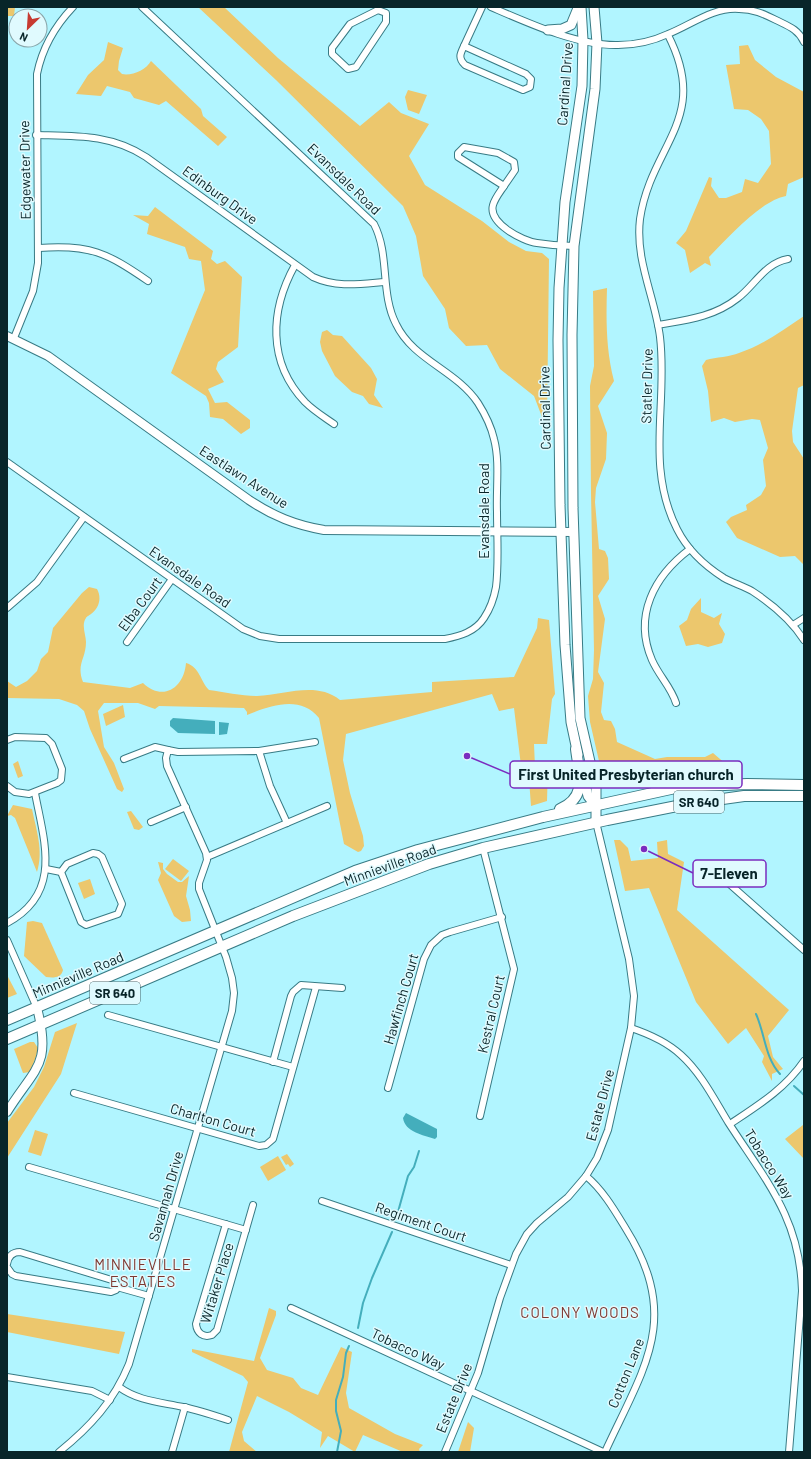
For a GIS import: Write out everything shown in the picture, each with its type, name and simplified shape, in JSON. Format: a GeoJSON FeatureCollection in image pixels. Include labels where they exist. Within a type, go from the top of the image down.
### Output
{"type":"FeatureCollection","features":[{"type":"Feature","properties":{"kind":"main road"},"geometry":{"type":"LineString","coordinates":[[548,30],[562,30],[571,25],[580,7]]}},
{"type":"Feature","properties":{"kind":"main road","name":"Cardinal Drive"},"geometry":{"type":"LineString","coordinates":[[580,7],[583,40],[582,86],[565,202],[561,246],[558,340],[561,532],[568,692],[576,749],[588,796],[594,805]]}},
{"type":"Feature","properties":{"kind":"main road","name":"Cardinal Drive"},"geometry":{"type":"LineString","coordinates":[[594,7],[596,43],[593,113],[580,194],[574,246],[572,335],[574,532],[580,718],[596,788],[594,805],[596,822]]}},
{"type":"Feature","properties":{"kind":"main road"},"geometry":{"type":"LineString","coordinates":[[544,817],[570,804],[577,797],[580,782],[576,749]]}},
{"type":"Feature","properties":{"kind":"main road","name":"Minnieville Road"},"geometry":{"type":"LineString","coordinates":[[7,1020],[356,871],[475,834],[594,805],[680,787],[746,784],[804,785]]}},
{"type":"Feature","properties":{"kind":"main road","name":"Minnieville Road"},"geometry":{"type":"LineString","coordinates":[[7,1039],[293,916],[429,864],[483,848],[596,822],[687,804],[744,796],[804,796]]}},
{"type":"Feature","properties":{"kind":"street","name":"Edgewater Drive"},"geometry":{"type":"LineString","coordinates":[[10,337],[33,291],[39,248],[36,135],[36,84],[38,65],[51,35],[73,7]]}},
{"type":"Feature","properties":{"kind":"street","name":"Evansdale Road"},"geometry":{"type":"LineString","coordinates":[[7,462],[243,629],[260,636],[279,639],[445,639],[457,637],[478,626],[490,608],[496,582],[496,454],[494,440],[485,416],[470,393],[459,382],[417,352],[402,336],[392,316],[385,282],[381,241],[376,228],[368,217],[142,7]]}},
{"type":"Feature","properties":{"kind":"street"},"geometry":{"type":"LineString","coordinates":[[464,46],[526,74],[531,79],[530,88],[523,90],[464,65],[460,59],[460,55],[464,46],[482,7]]}},
{"type":"Feature","properties":{"kind":"street"},"geometry":{"type":"LineString","coordinates":[[491,7],[548,30],[583,40],[613,45],[634,44],[668,35],[706,16],[727,9],[738,8],[761,13],[793,28],[804,42]]}},
{"type":"Feature","properties":{"kind":"street"},"geometry":{"type":"LineString","coordinates":[[385,9],[388,17],[386,22],[356,67],[353,69],[348,68],[332,54],[332,48],[350,24],[378,10],[385,9]]}},
{"type":"Feature","properties":{"kind":"street","name":"Statler Drive"},"geometry":{"type":"LineString","coordinates":[[668,35],[682,68],[682,106],[674,133],[646,195],[640,220],[639,235],[642,265],[658,325],[662,373],[658,435],[661,478],[671,515],[681,536],[690,549],[714,571],[764,600],[793,625],[804,640]]}},
{"type":"Feature","properties":{"kind":"street","name":"Edinburg Drive"},"geometry":{"type":"LineString","coordinates":[[36,135],[91,136],[126,146],[146,157],[313,277],[332,284],[348,285],[385,282]]}},
{"type":"Feature","properties":{"kind":"street"},"geometry":{"type":"LineString","coordinates":[[504,186],[459,159],[458,154],[460,150],[468,146],[498,153],[514,162],[515,170],[493,204],[493,212],[499,223],[517,236],[530,242],[574,246]]}},
{"type":"Feature","properties":{"kind":"street"},"geometry":{"type":"LineString","coordinates":[[39,248],[71,247],[98,252],[119,261],[148,281]]}},
{"type":"Feature","properties":{"kind":"street"},"geometry":{"type":"LineString","coordinates":[[658,325],[699,318],[716,312],[743,295],[771,266],[788,259]]}},
{"type":"Feature","properties":{"kind":"street"},"geometry":{"type":"LineString","coordinates":[[295,264],[282,290],[278,309],[276,334],[280,360],[287,377],[297,392],[315,411],[334,424]]}},
{"type":"Feature","properties":{"kind":"street","name":"Eastlawn Avenue"},"geometry":{"type":"LineString","coordinates":[[10,337],[48,356],[249,500],[289,522],[324,530],[574,532]]}},
{"type":"Feature","properties":{"kind":"street"},"geometry":{"type":"LineString","coordinates":[[7,608],[37,582],[84,517]]}},
{"type":"Feature","properties":{"kind":"street"},"geometry":{"type":"LineString","coordinates":[[676,703],[670,688],[658,671],[648,649],[646,613],[654,588],[659,579],[677,559],[690,549]]}},
{"type":"Feature","properties":{"kind":"street","name":"Elba Court"},"geometry":{"type":"LineString","coordinates":[[127,642],[172,579]]}},
{"type":"Feature","properties":{"kind":"street"},"geometry":{"type":"LineString","coordinates":[[793,625],[804,618]]}},
{"type":"Feature","properties":{"kind":"street"},"geometry":{"type":"LineString","coordinates":[[7,740],[15,737],[43,737],[49,740],[62,769],[62,777],[57,783],[35,793],[20,793],[7,786]]}},
{"type":"Feature","properties":{"kind":"street"},"geometry":{"type":"LineString","coordinates":[[124,759],[155,748],[178,752],[259,751],[315,742]]}},
{"type":"Feature","properties":{"kind":"street"},"geometry":{"type":"LineString","coordinates":[[168,750],[166,758],[168,766],[205,849],[207,857],[327,806]]}},
{"type":"Feature","properties":{"kind":"street"},"geometry":{"type":"LineString","coordinates":[[259,751],[268,781],[287,823]]}},
{"type":"Feature","properties":{"kind":"street"},"geometry":{"type":"LineString","coordinates":[[7,923],[20,915],[33,901],[39,890],[46,869],[46,852],[35,793]]}},
{"type":"Feature","properties":{"kind":"street"},"geometry":{"type":"LineString","coordinates":[[150,822],[186,807]]}},
{"type":"Feature","properties":{"kind":"street","name":"Estate Drive"},"geometry":{"type":"LineString","coordinates":[[445,1452],[471,1392],[511,1265],[527,1234],[537,1223],[568,1198],[586,1176],[596,1158],[608,1130],[631,1028],[634,996],[633,979],[596,822]]}},
{"type":"Feature","properties":{"kind":"street","name":"Kestral Court"},"geometry":{"type":"LineString","coordinates":[[480,1116],[513,978],[513,960],[483,848]]}},
{"type":"Feature","properties":{"kind":"street"},"geometry":{"type":"LineString","coordinates":[[93,853],[101,855],[122,902],[121,910],[118,914],[90,925],[84,925],[81,922],[61,872],[67,864],[93,853]]}},
{"type":"Feature","properties":{"kind":"street","name":"Savannah Drive"},"geometry":{"type":"LineString","coordinates":[[59,1452],[84,1431],[110,1400],[119,1387],[129,1364],[232,1011],[234,993],[232,978],[199,886],[207,857]]}},
{"type":"Feature","properties":{"kind":"street"},"geometry":{"type":"LineString","coordinates":[[46,869],[61,872]]}},
{"type":"Feature","properties":{"kind":"street"},"geometry":{"type":"LineString","coordinates":[[705,874],[718,876],[725,880],[804,950]]}},
{"type":"Feature","properties":{"kind":"street","name":"Hawfinch Court"},"geometry":{"type":"LineString","coordinates":[[388,1088],[421,968],[431,945],[450,932],[502,918]]}},
{"type":"Feature","properties":{"kind":"street"},"geometry":{"type":"LineString","coordinates":[[7,940],[37,1008],[41,1024],[43,1045],[39,1066],[29,1083],[7,1112]]}},
{"type":"Feature","properties":{"kind":"street"},"geometry":{"type":"LineString","coordinates":[[273,1062],[293,992],[300,986],[342,988]]}},
{"type":"Feature","properties":{"kind":"street","name":"Charlton Court"},"geometry":{"type":"LineString","coordinates":[[74,1092],[259,1146],[269,1143],[272,1139],[316,987]]}},
{"type":"Feature","properties":{"kind":"street"},"geometry":{"type":"LineString","coordinates":[[108,1015],[293,1068]]}},
{"type":"Feature","properties":{"kind":"street","name":"Tobacco Way"},"geometry":{"type":"LineString","coordinates":[[631,1028],[659,1040],[681,1054],[698,1074],[778,1199],[790,1225],[799,1254],[802,1296],[788,1452]]}},
{"type":"Feature","properties":{"kind":"street"},"geometry":{"type":"LineString","coordinates":[[730,1124],[777,1092],[790,1079],[804,1061]]}},
{"type":"Feature","properties":{"kind":"street","name":"Witaker Place"},"geometry":{"type":"LineString","coordinates":[[29,1167],[246,1230]]}},
{"type":"Feature","properties":{"kind":"street","name":"Cotton Lane"},"geometry":{"type":"LineString","coordinates":[[586,1176],[598,1187],[635,1243],[650,1276],[655,1303],[654,1334],[644,1367],[604,1452]]}},
{"type":"Feature","properties":{"kind":"street","name":"Regiment Court"},"geometry":{"type":"LineString","coordinates":[[322,1201],[511,1265]]}},
{"type":"Feature","properties":{"kind":"street","name":"Witaker Place"},"geometry":{"type":"LineString","coordinates":[[226,1224],[196,1324],[199,1332],[204,1336],[212,1335],[217,1330],[253,1205]]}},
{"type":"Feature","properties":{"kind":"street"},"geometry":{"type":"LineString","coordinates":[[117,1287],[111,1292],[16,1276],[12,1274],[7,1266],[9,1257],[20,1252],[114,1281],[117,1287],[149,1296]]}},
{"type":"Feature","properties":{"kind":"street","name":"Tobacco Way"},"geometry":{"type":"LineString","coordinates":[[291,1308],[604,1452]]}},
{"type":"Feature","properties":{"kind":"street"},"geometry":{"type":"LineString","coordinates":[[7,1377],[92,1390],[110,1400]]}},
{"type":"Feature","properties":{"kind":"street"},"geometry":{"type":"LineString","coordinates":[[119,1387],[136,1397],[184,1407],[228,1420]]}},
{"type":"Feature","properties":{"kind":"street"},"geometry":{"type":"LineString","coordinates":[[172,1452],[184,1407]]}},
{"type":"Feature","properties":{"kind":"shaded area"},"geometry":{"type":"Polygon","coordinates":[[[7,7],[15,7],[8,8],[7,16],[7,7]]]}},
{"type":"Feature","properties":{"kind":"shaded area"},"geometry":{"type":"Polygon","coordinates":[[[198,7],[224,7],[278,58],[360,126],[389,102],[401,113],[429,124],[409,156],[425,185],[482,221],[509,242],[526,251],[542,253],[549,259],[547,422],[542,417],[534,396],[500,369],[487,345],[466,346],[449,328],[445,309],[423,276],[416,236],[403,206],[276,80],[198,7]]]}},
{"type":"Feature","properties":{"kind":"shaded area"},"geometry":{"type":"Polygon","coordinates":[[[108,42],[123,48],[118,70],[122,74],[138,72],[146,67],[151,61],[201,109],[203,116],[227,137],[218,146],[166,101],[159,105],[134,98],[130,92],[107,86],[101,96],[76,94],[88,75],[104,60],[108,42]]]}},
{"type":"Feature","properties":{"kind":"shaded area"},"geometry":{"type":"Polygon","coordinates":[[[748,45],[755,60],[776,77],[804,92],[804,177],[788,184],[786,196],[776,199],[766,205],[745,221],[709,257],[711,266],[705,263],[690,273],[685,250],[676,243],[686,231],[709,177],[712,178],[711,186],[719,198],[726,198],[742,192],[745,179],[758,183],[771,164],[769,131],[761,119],[748,110],[734,109],[726,65],[740,64],[739,46],[748,45]]]}},
{"type":"Feature","properties":{"kind":"shaded area"},"geometry":{"type":"Polygon","coordinates":[[[408,90],[427,95],[419,114],[408,110],[405,97],[408,90]]]}},
{"type":"Feature","properties":{"kind":"shaded area"},"geometry":{"type":"Polygon","coordinates":[[[155,207],[213,251],[211,259],[217,264],[225,261],[242,277],[238,347],[218,362],[216,369],[224,382],[208,389],[215,403],[227,402],[250,420],[250,428],[241,434],[223,419],[210,417],[209,403],[206,396],[171,373],[205,290],[201,261],[189,259],[185,247],[147,234],[149,224],[133,215],[148,216],[155,207]]]}},
{"type":"Feature","properties":{"kind":"shaded area"},"geometry":{"type":"Polygon","coordinates":[[[607,288],[607,335],[609,358],[614,381],[598,406],[607,433],[606,459],[596,488],[595,502],[599,549],[605,551],[608,558],[609,579],[598,596],[605,619],[598,672],[604,683],[601,712],[604,720],[611,721],[615,729],[617,742],[655,759],[667,757],[705,757],[713,753],[727,765],[692,766],[671,770],[658,777],[644,781],[629,783],[615,781],[602,774],[590,722],[588,696],[593,679],[594,650],[590,386],[594,366],[593,291],[607,288]]]}},
{"type":"Feature","properties":{"kind":"shaded area"},"geometry":{"type":"Polygon","coordinates":[[[804,316],[804,385],[798,388],[792,431],[793,442],[804,459],[804,565],[795,556],[780,557],[737,538],[726,522],[731,517],[747,510],[746,505],[761,495],[766,486],[763,460],[768,448],[760,420],[752,419],[735,422],[724,418],[711,422],[708,391],[702,366],[706,360],[748,350],[773,337],[804,316]]]}},
{"type":"Feature","properties":{"kind":"shaded area"},"geometry":{"type":"Polygon","coordinates":[[[327,330],[333,335],[342,336],[371,368],[377,379],[374,395],[383,408],[369,404],[363,396],[352,392],[335,376],[322,351],[320,342],[322,332],[327,330]]]}},
{"type":"Feature","properties":{"kind":"shaded area"},"geometry":{"type":"Polygon","coordinates":[[[89,587],[97,589],[99,592],[99,603],[94,612],[86,618],[84,624],[86,648],[81,666],[81,676],[83,682],[130,688],[143,683],[151,689],[165,692],[171,690],[177,685],[184,672],[186,663],[191,665],[197,671],[209,690],[239,695],[257,696],[300,690],[311,690],[331,694],[340,700],[432,692],[432,682],[514,677],[537,628],[538,618],[549,620],[555,694],[552,699],[547,744],[534,744],[535,767],[548,767],[547,801],[531,806],[529,779],[522,774],[514,708],[499,711],[492,694],[346,734],[343,760],[350,793],[363,836],[364,846],[361,851],[358,852],[344,844],[319,718],[304,706],[295,704],[276,705],[247,715],[244,708],[159,706],[155,709],[138,703],[104,703],[98,711],[104,747],[114,763],[124,789],[122,792],[117,789],[90,729],[84,711],[77,705],[59,699],[7,698],[7,681],[16,687],[27,681],[37,671],[41,659],[48,652],[53,628],[82,593],[89,587]]]}},
{"type":"Feature","properties":{"kind":"shaded area"},"geometry":{"type":"Polygon","coordinates":[[[701,598],[701,612],[714,618],[722,613],[719,624],[725,634],[722,643],[708,647],[698,644],[686,646],[679,626],[687,620],[691,609],[701,598]]]}},
{"type":"Feature","properties":{"kind":"shaded area"},"geometry":{"type":"Polygon","coordinates":[[[123,705],[125,717],[106,726],[103,714],[123,705]]]}},
{"type":"Feature","properties":{"kind":"shaded area"},"geometry":{"type":"Polygon","coordinates":[[[18,761],[23,776],[18,778],[13,764],[18,761]]]}},
{"type":"Feature","properties":{"kind":"shaded area"},"geometry":{"type":"Polygon","coordinates":[[[13,805],[32,809],[40,848],[37,872],[15,818],[11,815],[7,816],[13,805]]]}},
{"type":"Feature","properties":{"kind":"shaded area"},"geometry":{"type":"Polygon","coordinates":[[[131,811],[143,827],[139,830],[134,829],[127,812],[131,811]]]}},
{"type":"Feature","properties":{"kind":"shaded area"},"geometry":{"type":"Polygon","coordinates":[[[614,840],[620,840],[628,848],[631,861],[658,858],[657,842],[667,840],[668,854],[684,862],[677,910],[789,1010],[768,1036],[773,1057],[783,1069],[772,1074],[772,1081],[762,1062],[764,1056],[746,1028],[728,1044],[696,1002],[649,888],[625,891],[614,840]]]}},
{"type":"Feature","properties":{"kind":"shaded area"},"geometry":{"type":"Polygon","coordinates":[[[173,859],[189,871],[181,881],[165,869],[173,859]]]}},
{"type":"Feature","properties":{"kind":"shaded area"},"geometry":{"type":"Polygon","coordinates":[[[158,862],[163,863],[163,869],[178,882],[182,882],[189,876],[186,896],[191,921],[182,922],[174,916],[158,880],[161,873],[158,862]]]}},
{"type":"Feature","properties":{"kind":"shaded area"},"geometry":{"type":"Polygon","coordinates":[[[90,879],[95,894],[84,899],[78,883],[90,879]]]}},
{"type":"Feature","properties":{"kind":"shaded area"},"geometry":{"type":"Polygon","coordinates":[[[33,921],[42,923],[63,970],[59,976],[46,977],[24,956],[27,922],[33,921]]]}},
{"type":"Feature","properties":{"kind":"shaded area"},"geometry":{"type":"Polygon","coordinates":[[[7,975],[17,994],[7,998],[7,975]]]}},
{"type":"Feature","properties":{"kind":"shaded area"},"geometry":{"type":"Polygon","coordinates":[[[77,1023],[61,1074],[7,1158],[7,1123],[34,1087],[44,1067],[55,1032],[77,1023]]]}},
{"type":"Feature","properties":{"kind":"shaded area"},"geometry":{"type":"Polygon","coordinates":[[[30,1042],[34,1042],[38,1048],[36,1057],[30,1072],[23,1073],[14,1049],[30,1042]]]}},
{"type":"Feature","properties":{"kind":"shaded area"},"geometry":{"type":"Polygon","coordinates":[[[804,1122],[804,1159],[785,1139],[803,1125],[804,1122]]]}},
{"type":"Feature","properties":{"kind":"shaded area"},"geometry":{"type":"Polygon","coordinates":[[[35,1130],[48,1134],[41,1156],[28,1152],[35,1130]]]}},
{"type":"Feature","properties":{"kind":"shaded area"},"geometry":{"type":"Polygon","coordinates":[[[287,1154],[294,1164],[290,1167],[288,1164],[286,1165],[281,1157],[287,1154]]]}},
{"type":"Feature","properties":{"kind":"shaded area"},"geometry":{"type":"Polygon","coordinates":[[[278,1156],[286,1170],[268,1181],[260,1167],[278,1156]]]}},
{"type":"Feature","properties":{"kind":"shaded area"},"geometry":{"type":"Polygon","coordinates":[[[269,1308],[276,1311],[276,1315],[260,1358],[267,1370],[293,1378],[301,1388],[318,1395],[341,1347],[352,1352],[346,1393],[349,1408],[395,1434],[423,1445],[419,1449],[420,1452],[403,1452],[363,1435],[355,1452],[328,1436],[320,1448],[322,1432],[289,1412],[257,1396],[242,1432],[244,1441],[257,1452],[229,1452],[248,1382],[243,1376],[192,1352],[192,1349],[254,1361],[269,1308]]]}},
{"type":"Feature","properties":{"kind":"shaded area"},"geometry":{"type":"Polygon","coordinates":[[[7,1314],[125,1332],[119,1354],[7,1332],[7,1314]]]}},
{"type":"Feature","properties":{"kind":"shaded area"},"geometry":{"type":"Polygon","coordinates":[[[468,1422],[474,1428],[470,1452],[458,1452],[468,1422]]]}},
{"type":"Feature","properties":{"kind":"water"},"geometry":{"type":"Polygon","coordinates":[[[173,718],[215,721],[215,734],[178,733],[170,726],[170,721],[173,718]]]}},
{"type":"Feature","properties":{"kind":"water"},"geometry":{"type":"Polygon","coordinates":[[[219,722],[229,723],[227,734],[219,735],[219,722]]]}},
{"type":"Feature","properties":{"kind":"water"},"geometry":{"type":"Polygon","coordinates":[[[406,1113],[437,1129],[437,1137],[435,1139],[420,1134],[407,1127],[403,1118],[406,1113]]]}},
{"type":"Feature","properties":{"kind":"waterway"},"geometry":{"type":"LineString","coordinates":[[756,1014],[771,1061],[780,1074]]}},
{"type":"Feature","properties":{"kind":"waterway"},"geometry":{"type":"LineString","coordinates":[[794,1086],[804,1095]]}},
{"type":"Feature","properties":{"kind":"waterway"},"geometry":{"type":"LineString","coordinates":[[396,1219],[408,1176],[414,1167],[419,1151]]}},
{"type":"Feature","properties":{"kind":"waterway"},"geometry":{"type":"LineString","coordinates":[[358,1328],[363,1303],[392,1232]]}},
{"type":"Feature","properties":{"kind":"waterway"},"geometry":{"type":"LineString","coordinates":[[337,1452],[341,1431],[336,1411],[336,1400],[343,1377],[346,1353],[349,1346]]}},
{"type":"Feature","properties":{"kind":"place","name":"First United Presbyterian church"},"geometry":{"type":"Point","coordinates":[467,756]}},
{"type":"Feature","properties":{"kind":"place","name":"7-Eleven"},"geometry":{"type":"Point","coordinates":[644,849]}},
{"type":"Feature","properties":{"kind":"district","name":"MINNIEVILLE ESTATES"},"geometry":{"type":"Point","coordinates":[143,1274]}},
{"type":"Feature","properties":{"kind":"district","name":"COLONY WOODS"},"geometry":{"type":"Point","coordinates":[580,1313]}}]}
